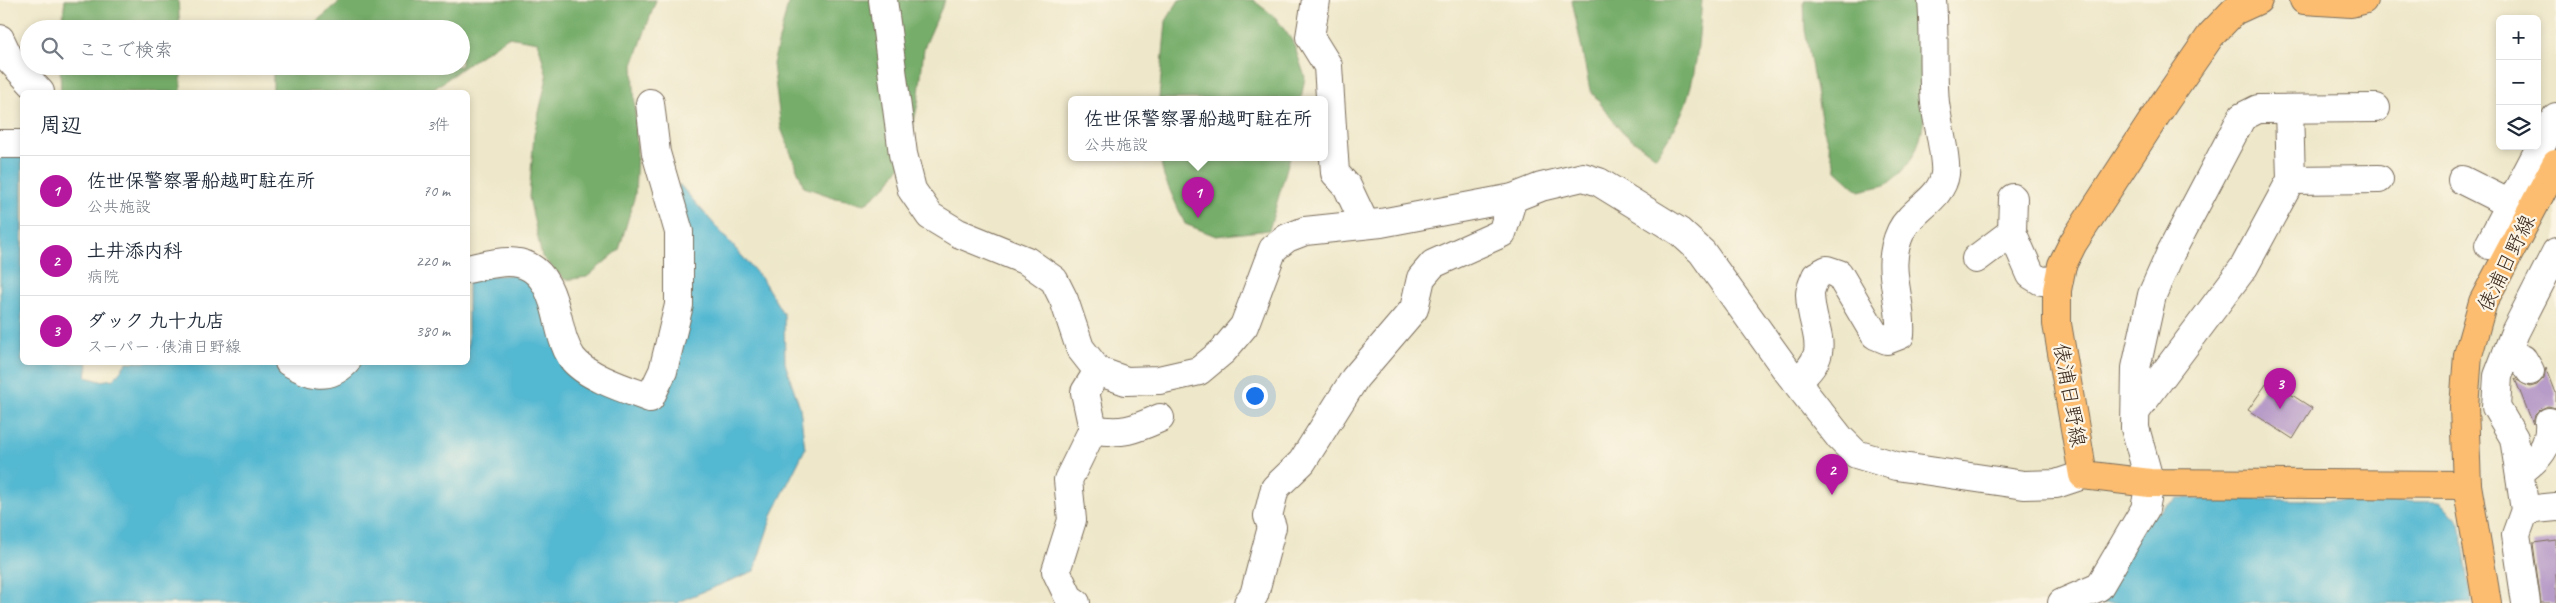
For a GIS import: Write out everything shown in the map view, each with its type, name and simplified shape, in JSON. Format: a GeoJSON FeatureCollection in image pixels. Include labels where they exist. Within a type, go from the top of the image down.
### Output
{"type":"FeatureCollection","features":[{"type":"Feature","properties":{"kind":"main road","name":"俵浦日野線"},"geometry":{"type":"LineString","coordinates":[[2258,0],[2234,11],[2206,43],[2164,102],[2073,243],[2062,265],[2059,280],[2057,324],[2084,475],[2150,483],[2467,486]]}},
{"type":"Feature","properties":{"kind":"main road"},"geometry":{"type":"LineString","coordinates":[[2304,0],[2351,3],[2363,0]]}},
{"type":"Feature","properties":{"kind":"main road","name":"俵浦日野線"},"geometry":{"type":"LineString","coordinates":[[2487,603],[2467,486],[2464,407],[2468,355],[2484,302],[2556,164]]}},
{"type":"Feature","properties":{"kind":"street"},"geometry":{"type":"LineString","coordinates":[[883,0],[903,154],[912,190],[930,216],[958,233],[1027,262],[1054,280],[1064,300],[1080,348],[1098,371],[1126,380],[1159,380],[1199,371],[1223,351],[1244,326],[1273,249],[1287,238],[1305,231],[1381,223],[1512,198],[1568,179],[1583,177],[1599,182],[1680,232],[1702,252],[1796,382],[1840,438],[1856,454],[1896,466],[2024,485],[2056,484],[2084,475]]}},
{"type":"Feature","properties":{"kind":"street"},"geometry":{"type":"LineString","coordinates":[[1316,0],[1310,37],[1328,66],[1336,173],[1347,186],[1365,224]]}},
{"type":"Feature","properties":{"kind":"street"},"geometry":{"type":"LineString","coordinates":[[1796,382],[1811,370],[1820,349],[1810,293],[1816,276],[1827,270],[1839,274],[1875,335],[1887,340],[1900,335],[1901,324],[1893,281],[1893,255],[1902,229],[1936,193],[1945,175],[1935,101],[1935,31],[1932,0]]}},
{"type":"Feature","properties":{"kind":"street"},"geometry":{"type":"LineString","coordinates":[[0,39],[10,60],[20,71]]}},
{"type":"Feature","properties":{"kind":"street"},"geometry":{"type":"LineString","coordinates":[[24,75],[38,90]]}},
{"type":"Feature","properties":{"kind":"street"},"geometry":{"type":"LineString","coordinates":[[470,268],[500,260],[525,264],[543,277],[553,300],[563,342],[574,360],[603,380],[650,398],[662,371],[679,305],[679,232],[656,153],[650,103]]}},
{"type":"Feature","properties":{"kind":"street"},"geometry":{"type":"LineString","coordinates":[[2062,603],[2100,587],[2145,509],[2150,483],[2135,428],[2136,368],[2152,295],[2171,252],[2242,117],[2258,110],[2376,108]]}},
{"type":"Feature","properties":{"kind":"street"},"geometry":{"type":"LineString","coordinates":[[2136,411],[2244,267],[2291,180],[2289,109]]}},
{"type":"Feature","properties":{"kind":"street"},"geometry":{"type":"LineString","coordinates":[[2489,245],[2556,117]]}},
{"type":"Feature","properties":{"kind":"street"},"geometry":{"type":"LineString","coordinates":[[0,144],[20,144]]}},
{"type":"Feature","properties":{"kind":"street"},"geometry":{"type":"LineString","coordinates":[[2291,180],[2379,179]]}},
{"type":"Feature","properties":{"kind":"street"},"geometry":{"type":"LineString","coordinates":[[2462,180],[2510,204]]}},
{"type":"Feature","properties":{"kind":"street"},"geometry":{"type":"LineString","coordinates":[[1248,603],[1254,595],[1272,527],[1268,516],[1275,488],[1302,462],[1355,378],[1414,309],[1422,278],[1433,264],[1502,233],[1512,198]]}},
{"type":"Feature","properties":{"kind":"street"},"geometry":{"type":"LineString","coordinates":[[2013,198],[2012,232],[2032,275],[2041,281],[2059,280]]}},
{"type":"Feature","properties":{"kind":"street"},"geometry":{"type":"LineString","coordinates":[[1976,259],[2012,232]]}},
{"type":"Feature","properties":{"kind":"street"},"geometry":{"type":"LineString","coordinates":[[2526,603],[2516,535],[2525,510],[2514,438],[2496,407],[2498,376],[2515,332],[2556,252]]}},
{"type":"Feature","properties":{"kind":"street"},"geometry":{"type":"LineString","coordinates":[[1843,322],[1846,286]]}},
{"type":"Feature","properties":{"kind":"street"},"geometry":{"type":"LineString","coordinates":[[2507,353],[2523,360],[2530,371]]}},
{"type":"Feature","properties":{"kind":"street"},"geometry":{"type":"LineString","coordinates":[[294,365],[308,374],[323,374],[339,369],[343,365]]}},
{"type":"Feature","properties":{"kind":"street"},"geometry":{"type":"LineString","coordinates":[[1076,603],[1069,598],[1056,571],[1072,520],[1068,480],[1093,429],[1085,392],[1098,371]]}},
{"type":"Feature","properties":{"kind":"street"},"geometry":{"type":"LineString","coordinates":[[1093,429],[1108,432],[1128,432],[1160,418]]}},
{"type":"Feature","properties":{"kind":"street"},"geometry":{"type":"LineString","coordinates":[[2520,472],[2545,449],[2550,435],[2549,422]]}},
{"type":"Feature","properties":{"kind":"street"},"geometry":{"type":"LineString","coordinates":[[2525,510],[2556,507]]}},
{"type":"Feature","properties":{"kind":"green space"},"geometry":{"type":"Polygon","coordinates":[[[65,0],[178,0],[179,20],[62,20],[65,0]]]}},
{"type":"Feature","properties":{"kind":"green space"},"geometry":{"type":"Polygon","coordinates":[[[342,0],[656,0],[633,65],[637,152],[635,195],[619,250],[587,277],[565,280],[542,257],[529,197],[534,135],[547,77],[538,42],[508,37],[470,63],[470,20],[318,20],[342,0]]]}},
{"type":"Feature","properties":{"kind":"green space"},"geometry":{"type":"Polygon","coordinates":[[[789,0],[945,0],[924,48],[918,103],[906,158],[888,184],[865,204],[836,198],[804,187],[781,128],[773,64],[789,0]]]}},
{"type":"Feature","properties":{"kind":"green space"},"geometry":{"type":"Polygon","coordinates":[[[1179,0],[1253,0],[1276,18],[1293,42],[1305,77],[1302,96],[1159,96],[1166,21],[1179,0]]]}},
{"type":"Feature","properties":{"kind":"green space"},"geometry":{"type":"Polygon","coordinates":[[[1572,0],[1702,0],[1696,60],[1688,96],[1678,120],[1656,157],[1621,131],[1590,90],[1572,0]]]}},
{"type":"Feature","properties":{"kind":"green space"},"geometry":{"type":"Polygon","coordinates":[[[1804,0],[1920,0],[1926,71],[1924,122],[1918,144],[1908,165],[1889,183],[1859,191],[1836,170],[1822,124],[1805,30],[1804,0]]]}},
{"type":"Feature","properties":{"kind":"green space"},"geometry":{"type":"Polygon","coordinates":[[[60,75],[181,75],[181,90],[61,90],[60,75]]]}},
{"type":"Feature","properties":{"kind":"green space"},"geometry":{"type":"Polygon","coordinates":[[[273,75],[452,75],[433,90],[273,90],[273,75]]]}},
{"type":"Feature","properties":{"kind":"green space"},"geometry":{"type":"Polygon","coordinates":[[[1161,161],[1289,161],[1269,230],[1216,236],[1185,224],[1164,177],[1161,161]]]}},
{"type":"Feature","properties":{"kind":"water"},"geometry":{"type":"Polygon","coordinates":[[[0,149],[20,151],[20,365],[88,365],[86,377],[100,381],[114,379],[125,365],[278,365],[297,377],[348,365],[470,365],[470,277],[531,274],[557,347],[652,405],[671,369],[679,184],[762,279],[784,315],[785,363],[800,408],[805,449],[773,513],[754,571],[679,603],[0,603],[0,149]]]}},
{"type":"Feature","properties":{"kind":"water"},"geometry":{"type":"Polygon","coordinates":[[[2178,498],[2441,502],[2460,523],[2472,603],[2081,603],[2152,517],[2178,498]]]}},
{"type":"Feature","properties":{"kind":"building"},"geometry":{"type":"Polygon","coordinates":[[[2546,367],[2556,393],[2556,408],[2548,406],[2541,409],[2535,415],[2533,424],[2515,379],[2530,387],[2537,385],[2544,378],[2546,367]]]}},
{"type":"Feature","properties":{"kind":"building"},"geometry":{"type":"Polygon","coordinates":[[[2269,380],[2312,408],[2293,439],[2248,410],[2269,380]]]}},
{"type":"Feature","properties":{"kind":"building"},"geometry":{"type":"Polygon","coordinates":[[[2556,540],[2556,603],[2541,603],[2533,543],[2556,540]]]}},
{"type":"Feature","properties":{"kind":"place","name":"佐世保警察署船越町駐在所"},"geometry":{"type":"Point","coordinates":[1198,218]}},
{"type":"Feature","properties":{"kind":"place","name":"ダック 九十九店"},"geometry":{"type":"Point","coordinates":[2280,409]}},
{"type":"Feature","properties":{"kind":"place","name":"土井添内科"},"geometry":{"type":"Point","coordinates":[1832,495]}}]}
